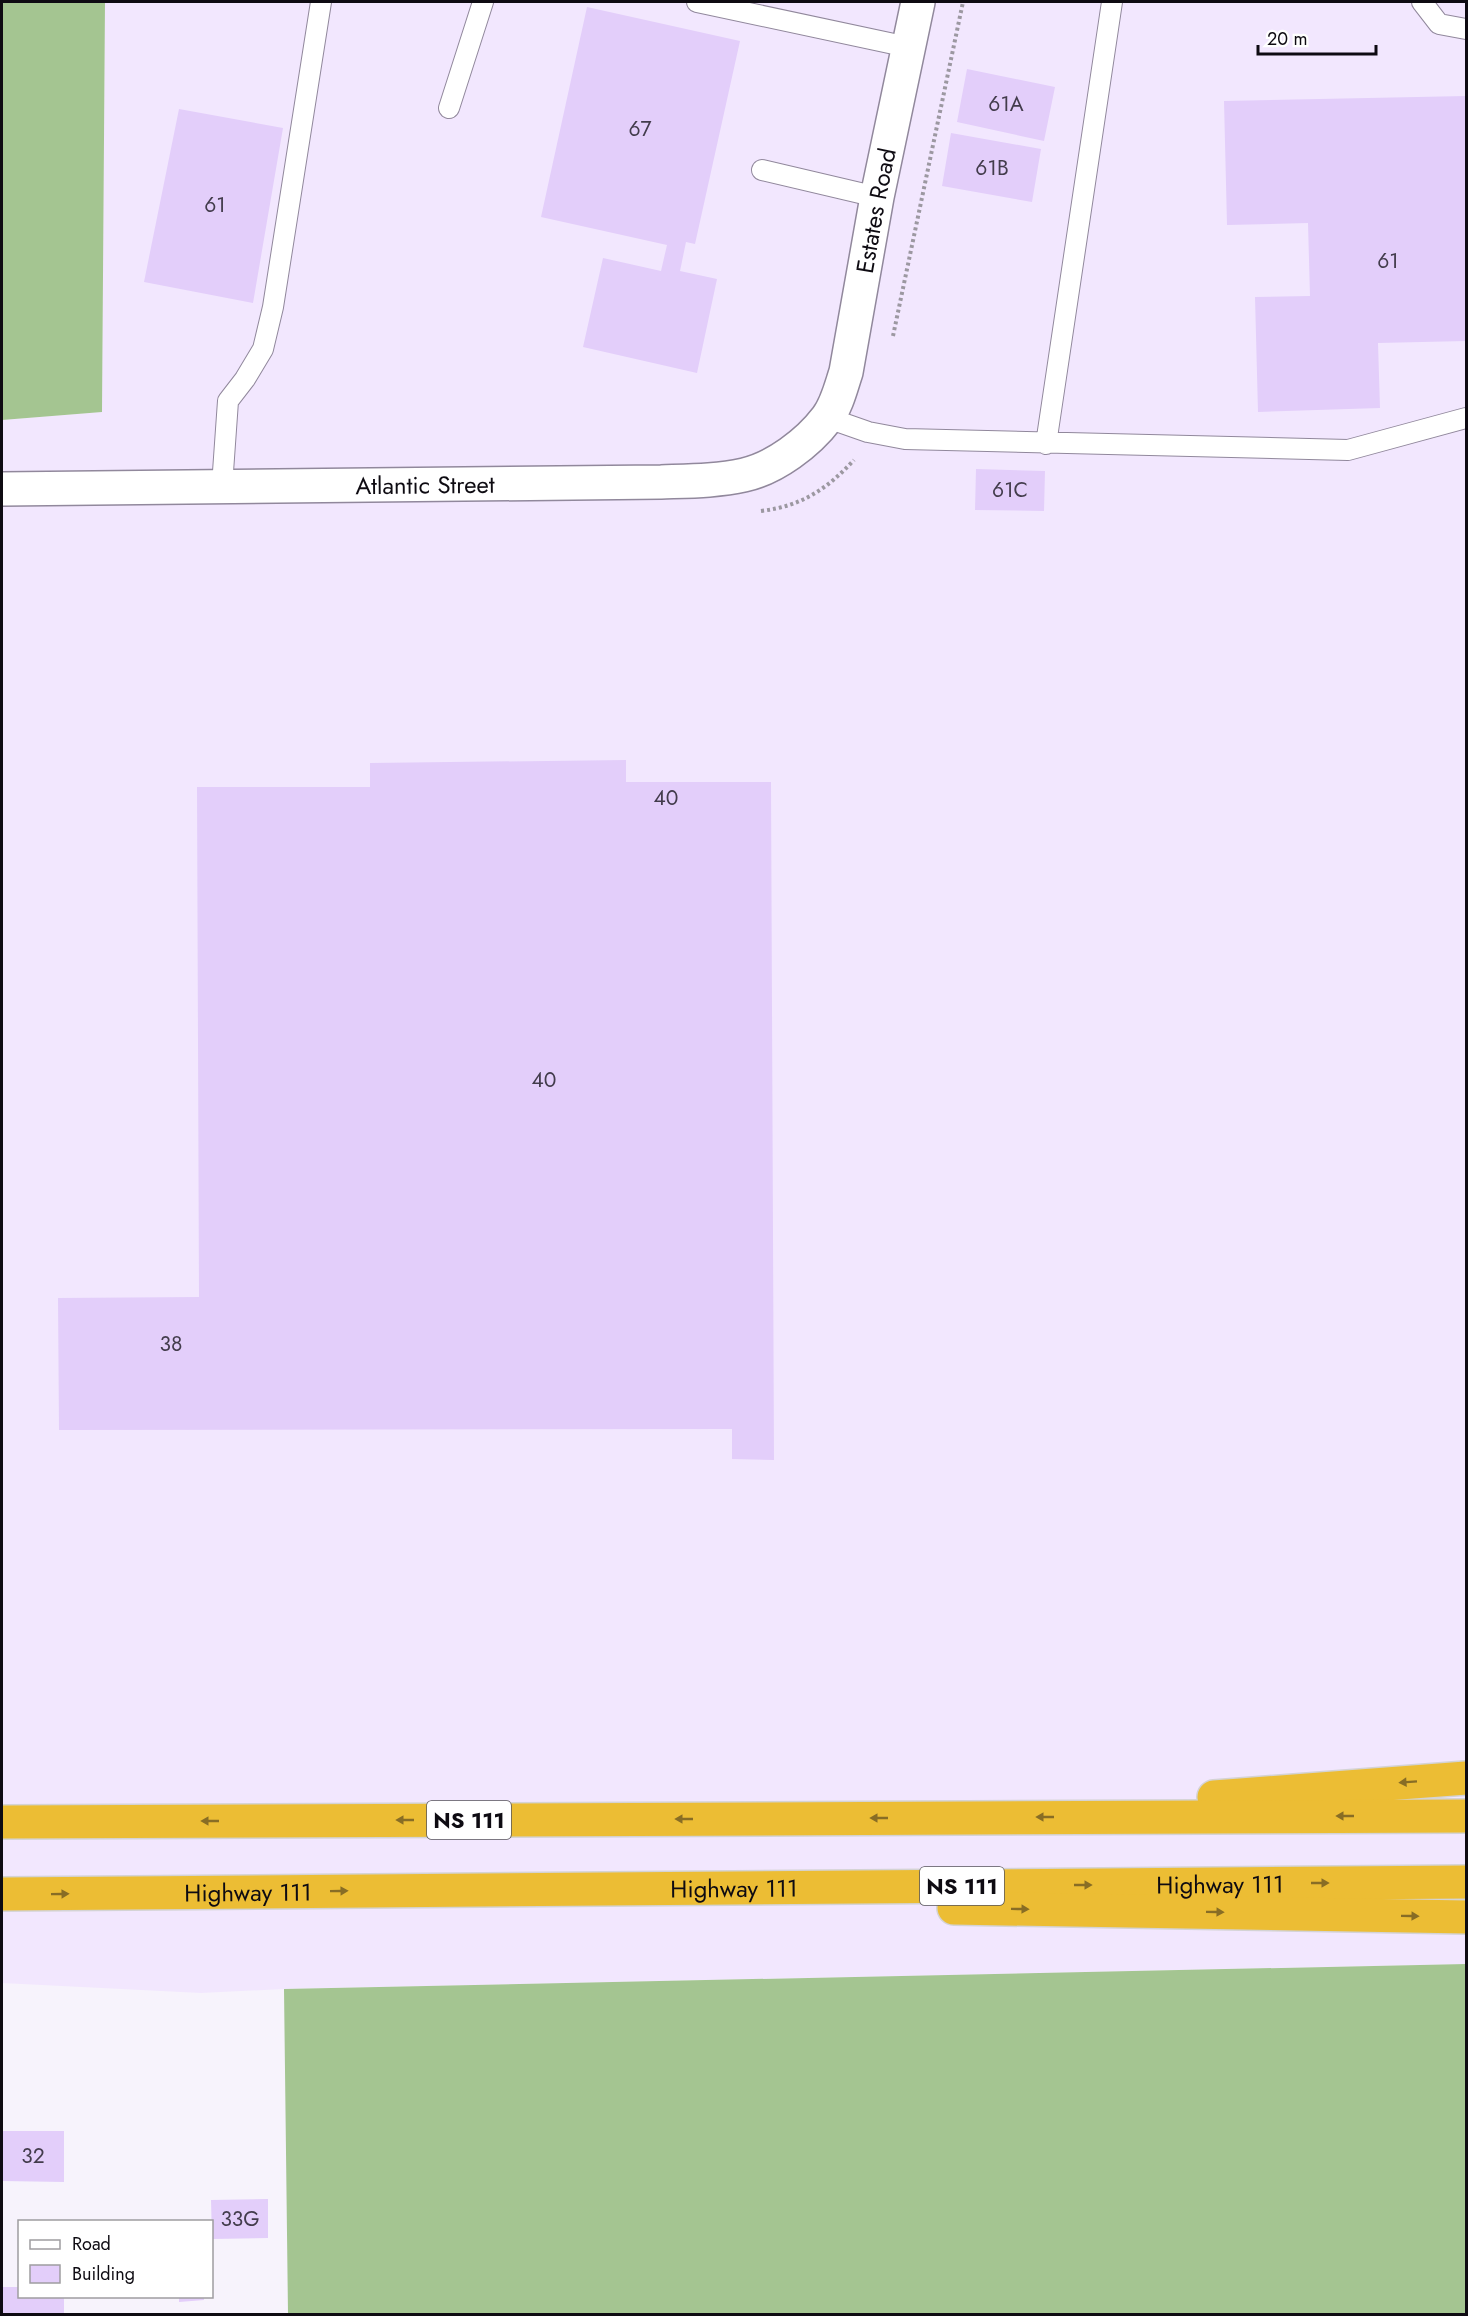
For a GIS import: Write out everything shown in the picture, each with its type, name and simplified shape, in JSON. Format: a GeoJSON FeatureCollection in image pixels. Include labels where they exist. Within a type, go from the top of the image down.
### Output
{"type":"FeatureCollection","features":[{"type":"Feature","properties":{"kind":"highway"},"geometry":{"type":"LineString","coordinates":[[937,1818],[1025,1795],[1181,1800],[1467,1778]]}},
{"type":"Feature","properties":{"kind":"highway","name":"NS 111"},"geometry":{"type":"LineString","coordinates":[[2,1822],[1467,1816]]}},
{"type":"Feature","properties":{"kind":"highway","name":"Highway 111"},"geometry":{"type":"LineString","coordinates":[[2,1894],[1467,1882]]}},
{"type":"Feature","properties":{"kind":"highway"},"geometry":{"type":"LineString","coordinates":[[458,1890],[641,1903],[770,1903],[1467,1917]]}},
{"type":"Feature","properties":{"kind":"street","name":"Estates Road"},"geometry":{"type":"LineString","coordinates":[[828,418],[846,372],[877,197],[918,2]]}},
{"type":"Feature","properties":{"kind":"street","name":"Atlantic Street"},"geometry":{"type":"LineString","coordinates":[[2,489],[661,482],[721,479],[747,474],[778,461],[828,418]]}},
{"type":"Feature","properties":{"kind":"lane"},"geometry":{"type":"LineString","coordinates":[[222,486],[228,401],[245,379],[263,349],[273,307],[321,2]]}},
{"type":"Feature","properties":{"kind":"lane"},"geometry":{"type":"LineString","coordinates":[[449,108],[483,2]]}},
{"type":"Feature","properties":{"kind":"lane"},"geometry":{"type":"LineString","coordinates":[[697,2],[908,47]]}},
{"type":"Feature","properties":{"kind":"lane"},"geometry":{"type":"LineString","coordinates":[[1046,444],[1113,2]]}},
{"type":"Feature","properties":{"kind":"lane"},"geometry":{"type":"LineString","coordinates":[[1422,2],[1439,24],[1467,29]]}},
{"type":"Feature","properties":{"kind":"lane"},"geometry":{"type":"LineString","coordinates":[[762,170],[877,197]]}},
{"type":"Feature","properties":{"kind":"lane"},"geometry":{"type":"LineString","coordinates":[[828,418],[868,432],[905,439],[1348,450],[1467,418]]}},
{"type":"Feature","properties":{"kind":"path"},"geometry":{"type":"LineString","coordinates":[[891,346],[963,2]]}},
{"type":"Feature","properties":{"kind":"path"},"geometry":{"type":"LineString","coordinates":[[758,511],[778,509],[808,498],[835,481],[856,458],[868,432]]}},
{"type":"Feature","properties":{"kind":"shaded area"},"geometry":{"type":"Polygon","coordinates":[[[105,2],[1466,2],[1466,1964],[284,1989],[201,1993],[2,1983],[2,420],[102,412],[105,2]]]}},
{"type":"Feature","properties":{"kind":"green space"},"geometry":{"type":"Polygon","coordinates":[[[2,2],[105,2],[102,412],[2,420],[2,2]]]}},
{"type":"Feature","properties":{"kind":"green space"},"geometry":{"type":"Polygon","coordinates":[[[1466,1964],[1466,2314],[288,2314],[284,1989],[1466,1964]]]}},
{"type":"Feature","properties":{"kind":"building"},"geometry":{"type":"Polygon","coordinates":[[[587,7],[740,41],[695,244],[686,242],[680,271],[717,279],[697,373],[583,347],[603,258],[661,271],[667,245],[541,217],[587,7]]]}},
{"type":"Feature","properties":{"kind":"building"},"geometry":{"type":"Polygon","coordinates":[[[967,69],[1055,87],[1044,141],[957,122],[967,69]]]}},
{"type":"Feature","properties":{"kind":"building"},"geometry":{"type":"Polygon","coordinates":[[[1466,96],[1466,341],[1378,343],[1380,408],[1258,412],[1255,297],[1310,296],[1308,223],[1227,225],[1224,101],[1466,96]]]}},
{"type":"Feature","properties":{"kind":"building"},"geometry":{"type":"Polygon","coordinates":[[[179,109],[283,128],[253,303],[144,282],[179,109]]]}},
{"type":"Feature","properties":{"kind":"building"},"geometry":{"type":"Polygon","coordinates":[[[951,133],[1041,149],[1032,202],[942,186],[951,133]]]}},
{"type":"Feature","properties":{"kind":"building"},"geometry":{"type":"Polygon","coordinates":[[[976,469],[1045,471],[1044,511],[975,510],[976,469]]]}},
{"type":"Feature","properties":{"kind":"building"},"geometry":{"type":"Polygon","coordinates":[[[626,760],[626,782],[771,782],[774,1460],[732,1459],[732,1429],[59,1430],[58,1298],[199,1297],[197,787],[370,787],[370,763],[626,760]]]}},
{"type":"Feature","properties":{"kind":"building"},"geometry":{"type":"Polygon","coordinates":[[[2,2131],[64,2131],[64,2182],[2,2181],[2,2131]]]}},
{"type":"Feature","properties":{"kind":"building"},"geometry":{"type":"Polygon","coordinates":[[[268,2199],[268,2238],[213,2239],[211,2200],[268,2199]]]}},
{"type":"Feature","properties":{"kind":"building"},"geometry":{"type":"Polygon","coordinates":[[[2,2287],[18,2287],[18,2298],[64,2298],[64,2314],[2,2314],[2,2287]]]}},
{"type":"Feature","properties":{"kind":"building"},"geometry":{"type":"Polygon","coordinates":[[[179,2298],[204,2298],[204,2300],[179,2302],[179,2298]]]}}]}
